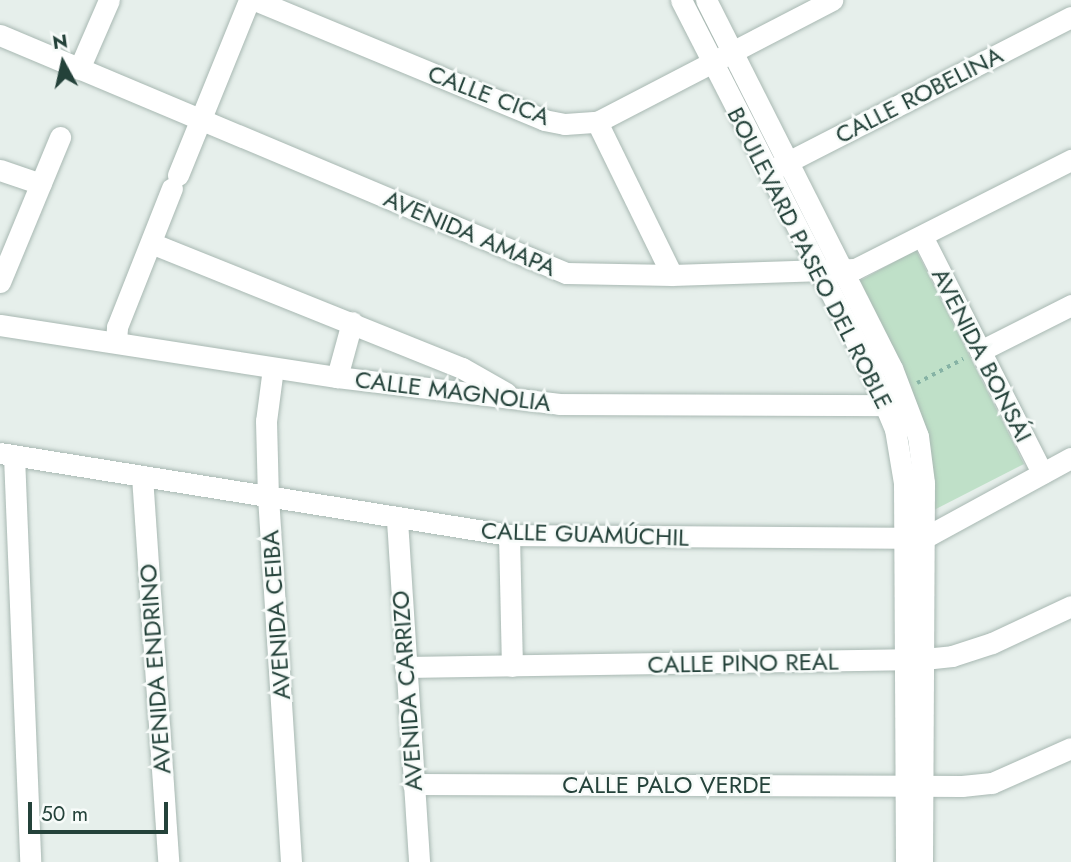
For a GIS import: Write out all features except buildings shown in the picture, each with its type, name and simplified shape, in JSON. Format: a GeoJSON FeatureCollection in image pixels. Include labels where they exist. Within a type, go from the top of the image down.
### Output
{"type":"FeatureCollection","features":[{"type":"Feature","properties":{"kind":"street"},"geometry":{"type":"LineString","coordinates":[[79,69],[109,0]]}},
{"type":"Feature","properties":{"kind":"street"},"geometry":{"type":"LineString","coordinates":[[116,342],[117,327],[199,118],[249,0]]}},
{"type":"Feature","properties":{"kind":"street","name":"CALLE CICA"},"geometry":{"type":"LineString","coordinates":[[255,0],[544,120],[597,122],[832,0]]}},
{"type":"Feature","properties":{"kind":"street","name":"BOULEVARD PASEO DEL ROBLE"},"geometry":{"type":"LineString","coordinates":[[681,0],[887,405],[901,454],[914,539],[913,786],[906,862]]}},
{"type":"Feature","properties":{"kind":"street","name":"BOULEVARD PASEO DEL ROBLE"},"geometry":{"type":"LineString","coordinates":[[706,0],[906,398],[924,483],[914,539]]}},
{"type":"Feature","properties":{"kind":"street","name":"CALLE ROBELINA"},"geometry":{"type":"LineString","coordinates":[[767,173],[1071,17]]}},
{"type":"Feature","properties":{"kind":"street","name":"AVENIDA AMAPA"},"geometry":{"type":"LineString","coordinates":[[0,35],[566,273],[672,275],[855,269],[1071,160]]}},
{"type":"Feature","properties":{"kind":"street"},"geometry":{"type":"LineString","coordinates":[[597,122],[672,275]]}},
{"type":"Feature","properties":{"kind":"street"},"geometry":{"type":"LineString","coordinates":[[0,282],[60,137]]}},
{"type":"Feature","properties":{"kind":"street"},"geometry":{"type":"LineString","coordinates":[[0,170],[41,184]]}},
{"type":"Feature","properties":{"kind":"street","name":"AVENIDA BONSÁI"},"geometry":{"type":"LineString","coordinates":[[922,236],[1042,473]]}},
{"type":"Feature","properties":{"kind":"street"},"geometry":{"type":"LineString","coordinates":[[151,243],[462,368],[517,399]]}},
{"type":"Feature","properties":{"kind":"street"},"geometry":{"type":"LineString","coordinates":[[980,351],[1071,305]]}},
{"type":"Feature","properties":{"kind":"street"},"geometry":{"type":"LineString","coordinates":[[337,377],[352,322]]}},
{"type":"Feature","properties":{"kind":"street","name":"CALLE MAGNOLIA"},"geometry":{"type":"LineString","coordinates":[[0,325],[337,377],[594,406],[887,405],[906,398]]}},
{"type":"Feature","properties":{"kind":"street","name":"AVENIDA CEIBA"},"geometry":{"type":"LineString","coordinates":[[273,368],[266,421],[268,496],[291,862]]}},
{"type":"Feature","properties":{"kind":"street"},"geometry":{"type":"LineString","coordinates":[[7,454],[30,862]]}},
{"type":"Feature","properties":{"kind":"street","name":"CALLE GUAMÚCHIL"},"geometry":{"type":"LineString","coordinates":[[7,454],[268,496],[397,520],[509,535],[914,539],[1071,458]]}},
{"type":"Feature","properties":{"kind":"street","name":"AVENIDA ENDRINO"},"geometry":{"type":"LineString","coordinates":[[142,476],[169,862]]}},
{"type":"Feature","properties":{"kind":"street","name":"AVENIDA CARRIZO"},"geometry":{"type":"LineString","coordinates":[[397,520],[419,862]]}},
{"type":"Feature","properties":{"kind":"street"},"geometry":{"type":"LineString","coordinates":[[509,535],[512,666]]}},
{"type":"Feature","properties":{"kind":"street","name":"CALLE PINO REAL"},"geometry":{"type":"LineString","coordinates":[[405,667],[915,660],[952,656],[992,643],[1071,606]]}},
{"type":"Feature","properties":{"kind":"street","name":"CALLE PALO VERDE"},"geometry":{"type":"LineString","coordinates":[[413,784],[913,786],[992,783],[1071,748]]}},
{"type":"Feature","properties":{"kind":"street","name":"BOULEVARD PASEO DEL ROBLE"},"geometry":{"type":"LineString","coordinates":[[913,786],[922,862]]}},
{"type":"Feature","properties":{"kind":"path"},"geometry":{"type":"LineString","coordinates":[[906,398],[980,351]]}},
{"type":"Feature","properties":{"kind":"green space"},"geometry":{"type":"Polygon","coordinates":[[[916,250],[1024,464],[932,511],[856,283],[916,250]]]}}]}
